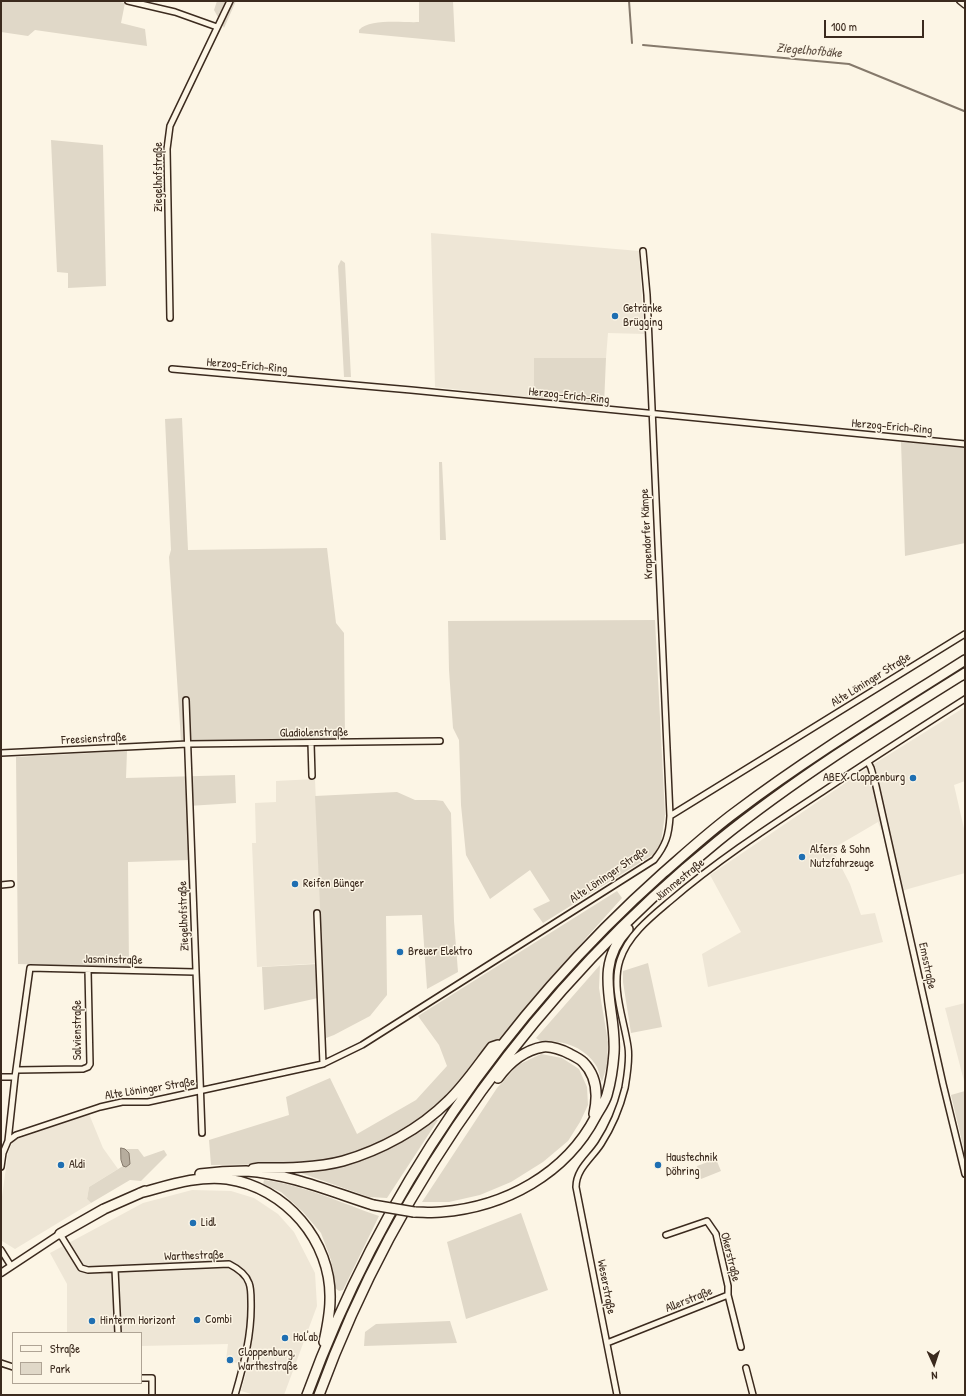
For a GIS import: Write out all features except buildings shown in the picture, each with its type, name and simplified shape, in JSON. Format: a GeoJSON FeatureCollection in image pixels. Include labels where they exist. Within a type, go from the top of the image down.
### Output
{"type":"FeatureCollection","features":[{"type":"Feature","properties":{"kind":"highway"},"geometry":{"type":"LineString","coordinates":[[307,1395],[347,1298],[373,1246],[402,1194],[454,1110],[503,1043],[544,993],[593,940],[636,897],[694,846],[736,812],[791,772],[857,728],[965,660]]}},
{"type":"Feature","properties":{"kind":"highway"},"geometry":{"type":"LineString","coordinates":[[319,1395],[327,1372],[357,1304],[382,1252],[409,1202],[476,1098],[516,1044],[554,999],[641,908],[689,866],[752,815],[813,770],[862,737],[965,673]]}},
{"type":"Feature","properties":{"kind":"highway"},"geometry":{"type":"LineString","coordinates":[[60,1234],[104,1209],[163,1183],[189,1176],[216,1172],[246,1171],[280,1176],[373,1205],[414,1212],[440,1213],[466,1209],[491,1203],[517,1192],[563,1162],[576,1148],[592,1125],[607,1096],[612,1076],[614,1034],[608,995],[607,972],[613,950],[623,935],[644,912],[686,873],[689,866]]}},
{"type":"Feature","properties":{"kind":"highway"},"geometry":{"type":"LineString","coordinates":[[246,1171],[259,1168],[301,1167],[343,1161],[383,1146],[431,1116],[449,1101],[492,1047],[503,1043]]}},
{"type":"Feature","properties":{"kind":"highway"},"geometry":{"type":"LineString","coordinates":[[476,1098],[486,1094],[502,1071],[521,1055],[544,1047],[563,1050],[582,1061],[592,1073],[596,1087],[596,1106],[592,1125]]}},
{"type":"Feature","properties":{"kind":"highway"},"geometry":{"type":"LineString","coordinates":[[140,1193],[205,1179],[226,1179],[249,1184],[265,1191],[286,1205],[300,1218],[319,1246],[327,1273],[330,1299],[327,1327],[317,1369]]}},
{"type":"Feature","properties":{"kind":"street"},"geometry":{"type":"LineString","coordinates":[[128,1],[175,12],[217,28]]}},
{"type":"Feature","properties":{"kind":"street","name":"Ziegelhofstraße"},"geometry":{"type":"LineString","coordinates":[[170,318],[167,149],[170,126],[230,1]]}},
{"type":"Feature","properties":{"kind":"street"},"geometry":{"type":"LineString","coordinates":[[960,1],[965,5]]}},
{"type":"Feature","properties":{"kind":"street","name":"Krapendorfer Kämpe"},"geometry":{"type":"LineString","coordinates":[[643,251],[647,295],[651,414],[670,816]]}},
{"type":"Feature","properties":{"kind":"street","name":"Herzog-Erich-Ring"},"geometry":{"type":"LineString","coordinates":[[172,370],[419,391],[965,444]]}},
{"type":"Feature","properties":{"kind":"street","name":"Alte Löninger Straße"},"geometry":{"type":"LineString","coordinates":[[8,1140],[16,1135],[100,1107],[122,1102],[148,1102],[323,1064],[362,1045],[654,860],[662,850],[667,840],[670,816],[965,634]]}},
{"type":"Feature","properties":{"kind":"street","name":"Jümmestraße"},"geometry":{"type":"LineString","coordinates":[[576,1183],[580,1172],[601,1144],[612,1125],[621,1103],[626,1080],[628,1050],[617,980],[621,958],[628,943],[650,918],[705,872],[747,841],[965,699]]}},
{"type":"Feature","properties":{"kind":"street","name":"Ziegelhofstraße"},"geometry":{"type":"LineString","coordinates":[[186,700],[202,1132]]}},
{"type":"Feature","properties":{"kind":"street","name":"Gladiolenstraße"},"geometry":{"type":"LineString","coordinates":[[188,744],[440,741]]}},
{"type":"Feature","properties":{"kind":"street"},"geometry":{"type":"LineString","coordinates":[[311,743],[312,776]]}},
{"type":"Feature","properties":{"kind":"street","name":"Freesienstraße"},"geometry":{"type":"LineString","coordinates":[[1,753],[188,744]]}},
{"type":"Feature","properties":{"kind":"street","name":"Emsstraße"},"geometry":{"type":"LineString","coordinates":[[868,762],[872,768],[942,1084],[965,1174]]}},
{"type":"Feature","properties":{"kind":"street"},"geometry":{"type":"LineString","coordinates":[[1,885],[11,884]]}},
{"type":"Feature","properties":{"kind":"street"},"geometry":{"type":"LineString","coordinates":[[317,913],[323,1064]]}},
{"type":"Feature","properties":{"kind":"street","name":"Jasminstraße"},"geometry":{"type":"LineString","coordinates":[[16,1070],[30,968],[196,972]]}},
{"type":"Feature","properties":{"kind":"street","name":"Salvienstraße"},"geometry":{"type":"LineString","coordinates":[[16,1070],[83,1069],[88,1067],[90,1064],[88,970]]}},
{"type":"Feature","properties":{"kind":"street"},"geometry":{"type":"LineString","coordinates":[[1,1167],[3,1153],[8,1140],[16,1070]]}},
{"type":"Feature","properties":{"kind":"street"},"geometry":{"type":"LineString","coordinates":[[1,1077],[14,1077]]}},
{"type":"Feature","properties":{"kind":"street","name":"Weserstraße"},"geometry":{"type":"LineString","coordinates":[[576,1183],[576,1191],[617,1395]]}},
{"type":"Feature","properties":{"kind":"street","name":"Okerstraße"},"geometry":{"type":"LineString","coordinates":[[666,1235],[707,1221],[716,1234],[728,1286],[728,1295]]}},
{"type":"Feature","properties":{"kind":"street"},"geometry":{"type":"LineString","coordinates":[[1,1273],[60,1234]]}},
{"type":"Feature","properties":{"kind":"street","name":"Warthestraße"},"geometry":{"type":"LineString","coordinates":[[60,1234],[81,1268],[88,1270],[229,1264],[237,1268],[246,1276],[250,1289],[252,1317],[251,1330],[235,1395]]}},
{"type":"Feature","properties":{"kind":"street"},"geometry":{"type":"LineString","coordinates":[[1,1250],[10,1266]]}},
{"type":"Feature","properties":{"kind":"street"},"geometry":{"type":"LineString","coordinates":[[115,1270],[118,1332]]}},
{"type":"Feature","properties":{"kind":"street","name":"Allerstraße"},"geometry":{"type":"LineString","coordinates":[[607,1343],[728,1295],[741,1347]]}},
{"type":"Feature","properties":{"kind":"street"},"geometry":{"type":"LineString","coordinates":[[1,1363],[12,1367]]}},
{"type":"Feature","properties":{"kind":"street"},"geometry":{"type":"LineString","coordinates":[[746,1368],[753,1395]]}},
{"type":"Feature","properties":{"kind":"street"},"geometry":{"type":"LineString","coordinates":[[142,1378],[152,1378],[152,1395]]}},
{"type":"Feature","properties":{"kind":"shaded area"},"geometry":{"type":"Polygon","coordinates":[[[431,233],[639,251],[644,334],[608,333],[606,358],[535,358],[534,398],[435,387],[431,233]]]}},
{"type":"Feature","properties":{"kind":"shaded area"},"geometry":{"type":"Polygon","coordinates":[[[965,707],[965,781],[954,785],[965,833],[965,873],[901,891],[888,828],[881,830],[878,822],[832,849],[850,884],[861,915],[875,913],[883,942],[708,987],[702,954],[741,932],[710,875],[866,769],[965,707]]]}},
{"type":"Feature","properties":{"kind":"shaded area","name":"Reifen Bünger"},"geometry":{"type":"Polygon","coordinates":[[[315,779],[323,963],[257,967],[252,843],[256,843],[255,803],[276,802],[276,781],[315,779]]]}},
{"type":"Feature","properties":{"kind":"shaded area"},"geometry":{"type":"Polygon","coordinates":[[[965,1003],[965,1081],[964,1081],[945,1008],[965,1003]]]}},
{"type":"Feature","properties":{"kind":"shaded area"},"geometry":{"type":"Polygon","coordinates":[[[89,1114],[103,1148],[118,1169],[89,1187],[87,1199],[91,1203],[15,1249],[2,1241],[1,1204],[8,1153],[13,1141],[28,1134],[89,1114]]]}},
{"type":"Feature","properties":{"kind":"shaded area"},"geometry":{"type":"Polygon","coordinates":[[[121,1148],[125,1149],[129,1153],[130,1164],[126,1167],[123,1166],[121,1160],[121,1148]]]}},
{"type":"Feature","properties":{"kind":"shaded area"},"geometry":{"type":"Polygon","coordinates":[[[192,1190],[231,1191],[254,1198],[278,1214],[294,1232],[315,1273],[317,1306],[284,1395],[255,1395],[241,1391],[248,1366],[226,1360],[228,1344],[142,1346],[142,1332],[67,1332],[67,1284],[50,1253],[143,1203],[192,1190]]]}},
{"type":"Feature","properties":{"kind":"green space"},"geometry":{"type":"Polygon","coordinates":[[[1,1],[115,1],[125,3],[121,23],[145,29],[147,46],[35,30],[28,36],[1,32],[1,1]]]}},
{"type":"Feature","properties":{"kind":"green space"},"geometry":{"type":"Polygon","coordinates":[[[217,1],[236,1],[224,28],[214,10],[217,1]]]}},
{"type":"Feature","properties":{"kind":"green space"},"geometry":{"type":"Polygon","coordinates":[[[419,1],[453,1],[455,42],[359,33],[359,30],[364,26],[379,22],[419,22],[419,1]]]}},
{"type":"Feature","properties":{"kind":"green space"},"geometry":{"type":"Polygon","coordinates":[[[51,140],[103,145],[106,286],[68,288],[68,273],[57,272],[51,140]]]}},
{"type":"Feature","properties":{"kind":"green space"},"geometry":{"type":"Polygon","coordinates":[[[341,260],[345,263],[351,377],[344,377],[338,266],[341,260]]]}},
{"type":"Feature","properties":{"kind":"green space"},"geometry":{"type":"Polygon","coordinates":[[[534,358],[606,358],[604,405],[534,398],[534,358]]]}},
{"type":"Feature","properties":{"kind":"green space"},"geometry":{"type":"Polygon","coordinates":[[[182,418],[188,550],[327,548],[336,623],[344,633],[345,739],[181,741],[169,557],[171,550],[165,419],[182,418]]]}},
{"type":"Feature","properties":{"kind":"green space"},"geometry":{"type":"Polygon","coordinates":[[[901,442],[965,448],[965,543],[905,556],[901,442]]]}},
{"type":"Feature","properties":{"kind":"green space"},"geometry":{"type":"Polygon","coordinates":[[[439,462],[442,462],[446,540],[440,540],[439,462]]]}},
{"type":"Feature","properties":{"kind":"green space"},"geometry":{"type":"Polygon","coordinates":[[[655,620],[665,815],[661,842],[654,854],[543,923],[533,909],[550,901],[530,870],[490,899],[466,855],[461,805],[459,740],[453,728],[449,670],[448,621],[655,620]]]}},
{"type":"Feature","properties":{"kind":"green space"},"geometry":{"type":"Polygon","coordinates":[[[127,751],[126,778],[235,775],[236,803],[188,806],[189,860],[128,862],[129,967],[18,964],[16,757],[127,751]]]}},
{"type":"Feature","properties":{"kind":"green space"},"geometry":{"type":"Polygon","coordinates":[[[397,792],[415,800],[443,801],[451,813],[454,921],[458,972],[427,989],[422,915],[386,916],[387,995],[370,1016],[326,1038],[315,796],[397,792]]]}},
{"type":"Feature","properties":{"kind":"green space"},"geometry":{"type":"Polygon","coordinates":[[[617,891],[622,898],[448,1098],[415,1123],[383,1142],[344,1157],[301,1164],[211,1165],[209,1140],[289,1115],[286,1097],[330,1078],[357,1134],[416,1100],[447,1066],[439,1045],[418,1016],[617,891]]]}},
{"type":"Feature","properties":{"kind":"green space"},"geometry":{"type":"Polygon","coordinates":[[[648,963],[662,1027],[631,1033],[623,982],[623,971],[648,963]]]}},
{"type":"Feature","properties":{"kind":"green space"},"geometry":{"type":"Polygon","coordinates":[[[317,964],[318,998],[264,1010],[262,967],[317,964]]]}},
{"type":"Feature","properties":{"kind":"green space"},"geometry":{"type":"Polygon","coordinates":[[[600,965],[599,988],[608,1042],[607,1065],[602,1082],[597,1067],[586,1054],[579,1049],[565,1043],[540,1041],[536,1038],[600,965]]]}},
{"type":"Feature","properties":{"kind":"green space"},"geometry":{"type":"Polygon","coordinates":[[[541,1054],[562,1058],[579,1069],[587,1087],[588,1105],[580,1122],[568,1141],[543,1162],[511,1182],[480,1195],[449,1202],[422,1202],[497,1088],[518,1065],[541,1054]]]}},
{"type":"Feature","properties":{"kind":"green space"},"geometry":{"type":"Polygon","coordinates":[[[965,1091],[965,1154],[951,1095],[965,1091]]]}},
{"type":"Feature","properties":{"kind":"green space"},"geometry":{"type":"Polygon","coordinates":[[[433,1120],[438,1120],[387,1198],[369,1197],[301,1173],[308,1170],[332,1168],[355,1162],[379,1153],[402,1142],[424,1128],[433,1120]]]}},
{"type":"Feature","properties":{"kind":"green space"},"geometry":{"type":"Polygon","coordinates":[[[125,1149],[138,1149],[144,1157],[164,1150],[167,1155],[141,1181],[130,1180],[91,1203],[87,1199],[89,1187],[123,1166],[126,1167],[129,1153],[125,1149]]]}},
{"type":"Feature","properties":{"kind":"green space"},"geometry":{"type":"Polygon","coordinates":[[[716,1159],[721,1171],[701,1179],[697,1166],[716,1159]]]}},
{"type":"Feature","properties":{"kind":"green space"},"geometry":{"type":"Polygon","coordinates":[[[264,1180],[279,1182],[308,1190],[379,1216],[343,1290],[339,1291],[335,1288],[331,1260],[321,1233],[303,1212],[281,1192],[263,1184],[264,1180]]]}},
{"type":"Feature","properties":{"kind":"green space"},"geometry":{"type":"Polygon","coordinates":[[[521,1213],[548,1290],[466,1319],[447,1242],[521,1213]]]}},
{"type":"Feature","properties":{"kind":"green space"},"geometry":{"type":"Polygon","coordinates":[[[450,1321],[457,1343],[364,1346],[365,1332],[376,1324],[450,1321]]]}},
{"type":"Feature","properties":{"kind":"waterway","name":"Ziegelhofbäke"},"geometry":{"type":"LineString","coordinates":[[629,1],[632,43]]}},
{"type":"Feature","properties":{"kind":"waterway","name":"Ziegelhofbäke"},"geometry":{"type":"LineString","coordinates":[[643,45],[849,64],[964,111]]}},
{"type":"Feature","properties":{"kind":"place","name":"Getränke Brügging"},"geometry":{"type":"Point","coordinates":[615,316]}},
{"type":"Feature","properties":{"kind":"place","name":"ABEX Cloppenburg"},"geometry":{"type":"Point","coordinates":[913,778]}},
{"type":"Feature","properties":{"kind":"place","name":"Alfers & Sohn Nutzfahrzeuge"},"geometry":{"type":"Point","coordinates":[802,857]}},
{"type":"Feature","properties":{"kind":"place","name":"Reifen Bünger"},"geometry":{"type":"Point","coordinates":[295,884]}},
{"type":"Feature","properties":{"kind":"place","name":"Breuer Elektro"},"geometry":{"type":"Point","coordinates":[400,952]}},
{"type":"Feature","properties":{"kind":"place","name":"Aldi"},"geometry":{"type":"Point","coordinates":[61,1165]}},
{"type":"Feature","properties":{"kind":"place","name":"Haustechnik Döhring"},"geometry":{"type":"Point","coordinates":[658,1165]}},
{"type":"Feature","properties":{"kind":"place","name":"Lidl"},"geometry":{"type":"Point","coordinates":[193,1223]}},
{"type":"Feature","properties":{"kind":"place","name":"Combi"},"geometry":{"type":"Point","coordinates":[197,1320]}},
{"type":"Feature","properties":{"kind":"place","name":"Hinterm Horizont"},"geometry":{"type":"Point","coordinates":[92,1321]}},
{"type":"Feature","properties":{"kind":"place","name":"Hol'ab"},"geometry":{"type":"Point","coordinates":[285,1338]}},
{"type":"Feature","properties":{"kind":"place","name":"Cloppenburg, Warthestraße"},"geometry":{"type":"Point","coordinates":[230,1360]}}]}
